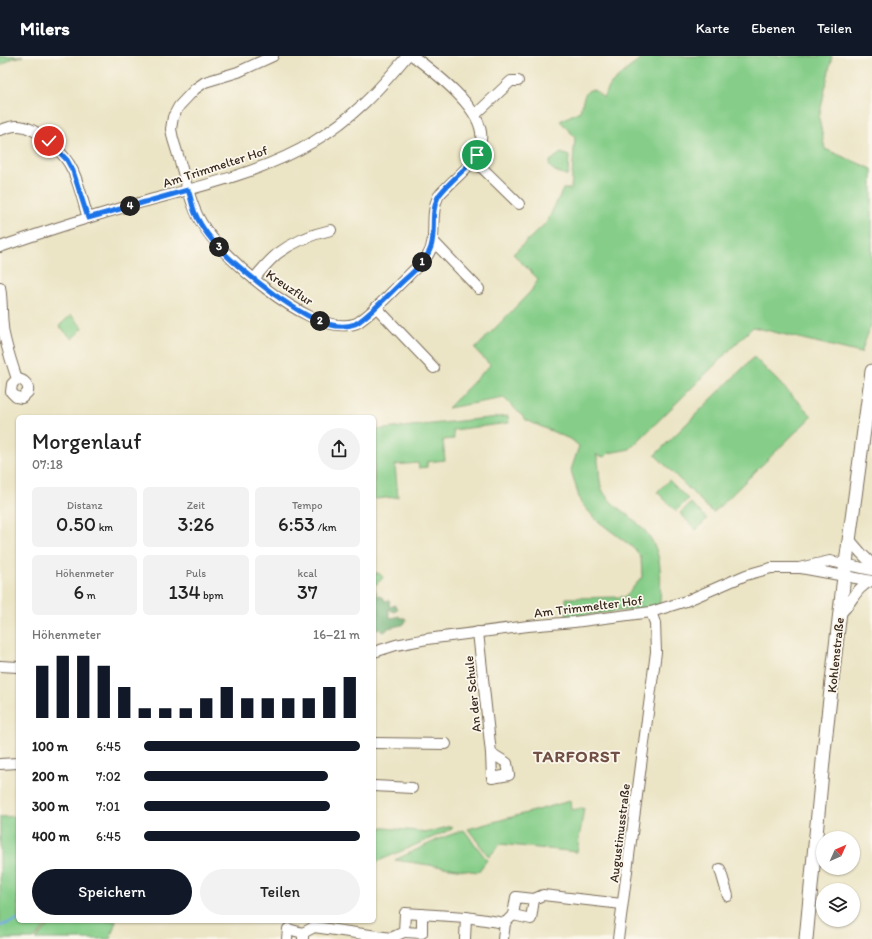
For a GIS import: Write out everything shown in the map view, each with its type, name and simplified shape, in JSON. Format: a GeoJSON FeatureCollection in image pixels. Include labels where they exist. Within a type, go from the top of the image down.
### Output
{"type":"FeatureCollection","features":[{"type":"Feature","properties":{"kind":"main road","name":"Kohlenstraße"},"geometry":{"type":"LineString","coordinates":[[806,939],[824,750],[845,570],[872,372]]}},
{"type":"Feature","properties":{"kind":"street","name":"Kreuzflur"},"geometry":{"type":"LineString","coordinates":[[273,56],[238,72],[206,82],[195,89],[177,109],[173,117],[171,129],[173,139],[196,213],[210,236],[234,261],[292,306],[324,323],[342,326],[354,324],[376,307],[424,260],[433,241],[434,212],[438,197],[474,160],[482,140],[480,126],[475,115],[451,87],[413,56]]}},
{"type":"Feature","properties":{"kind":"street","name":"Am Trimmelter Hof"},"geometry":{"type":"LineString","coordinates":[[0,247],[48,230],[188,190],[262,166],[292,153],[313,142],[344,122],[367,102],[406,56]]}},
{"type":"Feature","properties":{"kind":"street"},"geometry":{"type":"LineString","coordinates":[[475,115],[511,81],[518,81]]}},
{"type":"Feature","properties":{"kind":"street"},"geometry":{"type":"LineString","coordinates":[[0,130],[16,126],[35,131],[49,141],[67,160],[73,171],[88,218]]}},
{"type":"Feature","properties":{"kind":"street"},"geometry":{"type":"LineString","coordinates":[[474,160],[519,204]]}},
{"type":"Feature","properties":{"kind":"street","name":"Kreuzflur"},"geometry":{"type":"LineString","coordinates":[[254,278],[273,258],[285,249],[312,236],[332,230]]}},
{"type":"Feature","properties":{"kind":"street"},"geometry":{"type":"LineString","coordinates":[[433,241],[479,289]]}},
{"type":"Feature","properties":{"kind":"street"},"geometry":{"type":"LineString","coordinates":[[0,287],[3,301],[4,333],[17,378]]}},
{"type":"Feature","properties":{"kind":"street"},"geometry":{"type":"LineString","coordinates":[[376,307],[434,368]]}},
{"type":"Feature","properties":{"kind":"street"},"geometry":{"type":"LineString","coordinates":[[849,539],[872,564]]}},
{"type":"Feature","properties":{"kind":"street","name":"Am Trimmelter Hof"},"geometry":{"type":"LineString","coordinates":[[376,651],[409,642],[478,632],[651,612],[686,601],[753,573],[771,568],[799,568],[830,561],[845,570]]}},
{"type":"Feature","properties":{"kind":"street"},"geometry":{"type":"LineString","coordinates":[[845,570],[872,570]]}},
{"type":"Feature","properties":{"kind":"street"},"geometry":{"type":"LineString","coordinates":[[845,570],[872,581]]}},
{"type":"Feature","properties":{"kind":"street"},"geometry":{"type":"LineString","coordinates":[[840,614],[848,607],[858,590],[865,584],[872,581]]}},
{"type":"Feature","properties":{"kind":"street","name":"Augustinusstraße"},"geometry":{"type":"LineString","coordinates":[[618,939],[656,652],[655,624],[651,612]]}},
{"type":"Feature","properties":{"kind":"street","name":"An der Schule"},"geometry":{"type":"LineString","coordinates":[[478,632],[491,753]]}},
{"type":"Feature","properties":{"kind":"street"},"geometry":{"type":"LineString","coordinates":[[0,666],[16,667]]}},
{"type":"Feature","properties":{"kind":"street"},"geometry":{"type":"LineString","coordinates":[[376,743],[446,744]]}},
{"type":"Feature","properties":{"kind":"street"},"geometry":{"type":"LineString","coordinates":[[0,764],[16,762]]}},
{"type":"Feature","properties":{"kind":"street"},"geometry":{"type":"LineString","coordinates":[[376,786],[412,788]]}},
{"type":"Feature","properties":{"kind":"street"},"geometry":{"type":"LineString","coordinates":[[720,869],[728,896]]}},
{"type":"Feature","properties":{"kind":"street"},"geometry":{"type":"LineString","coordinates":[[503,939],[505,923],[513,915],[516,897],[534,899],[543,895],[622,904]]}},
{"type":"Feature","properties":{"kind":"street"},"geometry":{"type":"LineString","coordinates":[[513,915],[531,919],[534,899]]}},
{"type":"Feature","properties":{"kind":"street"},"geometry":{"type":"LineString","coordinates":[[404,932],[405,913],[466,917],[505,923]]}},
{"type":"Feature","properties":{"kind":"street"},"geometry":{"type":"LineString","coordinates":[[287,939],[288,930],[303,936],[314,927],[355,936],[391,939],[404,932],[422,933],[422,914]]}},
{"type":"Feature","properties":{"kind":"street"},"geometry":{"type":"LineString","coordinates":[[465,939],[466,917]]}},
{"type":"Feature","properties":{"kind":"green space"},"geometry":{"type":"Polygon","coordinates":[[[0,56],[23,56],[13,58],[0,66],[0,56]]]}},
{"type":"Feature","properties":{"kind":"green space"},"geometry":{"type":"Polygon","coordinates":[[[646,56],[832,56],[819,118],[825,149],[872,169],[872,322],[861,353],[753,327],[630,449],[609,453],[605,457],[598,456],[596,454],[600,484],[604,493],[614,504],[644,529],[656,548],[659,558],[661,580],[660,605],[639,609],[567,617],[566,598],[625,597],[642,577],[641,558],[635,549],[595,519],[580,501],[571,470],[579,446],[572,440],[526,420],[504,398],[448,408],[490,365],[475,349],[531,291],[538,279],[513,254],[547,222],[563,189],[571,189],[575,137],[560,121],[580,111],[585,96],[590,90],[598,93],[603,98],[611,84],[629,68],[646,56]]]}},
{"type":"Feature","properties":{"kind":"green space"},"geometry":{"type":"Polygon","coordinates":[[[561,153],[569,156],[568,176],[555,171],[549,166],[550,161],[561,153]]]}},
{"type":"Feature","properties":{"kind":"green space"},"geometry":{"type":"Polygon","coordinates":[[[71,315],[83,328],[72,339],[59,326],[71,315]]]}},
{"type":"Feature","properties":{"kind":"green space"},"geometry":{"type":"Polygon","coordinates":[[[754,357],[812,416],[713,513],[655,455],[754,357]]]}},
{"type":"Feature","properties":{"kind":"green space"},"geometry":{"type":"Polygon","coordinates":[[[508,416],[509,423],[453,430],[454,439],[443,440],[445,460],[427,462],[427,467],[419,468],[418,463],[395,465],[398,497],[376,499],[376,430],[508,416]]]}},
{"type":"Feature","properties":{"kind":"green space"},"geometry":{"type":"Polygon","coordinates":[[[669,480],[688,499],[676,511],[657,492],[669,480]]]}},
{"type":"Feature","properties":{"kind":"green space"},"geometry":{"type":"Polygon","coordinates":[[[691,503],[707,519],[696,530],[680,513],[691,503]]]}},
{"type":"Feature","properties":{"kind":"green space"},"geometry":{"type":"Polygon","coordinates":[[[376,573],[383,577],[376,584],[376,573]]]}},
{"type":"Feature","properties":{"kind":"green space"},"geometry":{"type":"Polygon","coordinates":[[[376,592],[377,595],[384,598],[384,601],[390,600],[390,607],[395,605],[398,608],[395,612],[388,609],[390,617],[392,618],[399,616],[400,618],[405,618],[406,620],[402,625],[388,628],[386,631],[382,632],[378,629],[376,630],[376,592]]]}},
{"type":"Feature","properties":{"kind":"green space"},"geometry":{"type":"Polygon","coordinates":[[[570,801],[571,810],[584,808],[577,852],[500,844],[489,857],[468,829],[570,801]]]}},
{"type":"Feature","properties":{"kind":"green space"},"geometry":{"type":"Polygon","coordinates":[[[16,816],[16,923],[49,923],[34,939],[0,939],[0,817],[16,816]]]}},
{"type":"Feature","properties":{"kind":"green space"},"geometry":{"type":"Polygon","coordinates":[[[452,826],[452,829],[376,862],[376,827],[428,832],[452,826]]]}},
{"type":"Feature","properties":{"kind":"green space"},"geometry":{"type":"Polygon","coordinates":[[[464,830],[487,860],[478,872],[395,860],[439,839],[464,830]]]}},
{"type":"Feature","properties":{"kind":"green space"},"geometry":{"type":"Polygon","coordinates":[[[51,923],[115,923],[110,939],[36,939],[51,923]]]}},
{"type":"Feature","properties":{"kind":"waterway"},"geometry":{"type":"LineString","coordinates":[[0,926],[16,921]]}},
{"type":"Feature","properties":{"kind":"district","name":"TARFORST"},"geometry":{"type":"Point","coordinates":[577,756]}},
{"type":"Feature","properties":{"kind":"route"},"geometry":{"type":"LineString","coordinates":[[49,141],[67,160],[73,171],[88,218],[188,190],[196,213],[202,224],[210,236],[234,261],[267,289],[303,313],[324,323],[342,326],[354,324],[361,320],[428,255],[433,241],[434,212],[438,197],[474,160],[477,155]]}}]}
